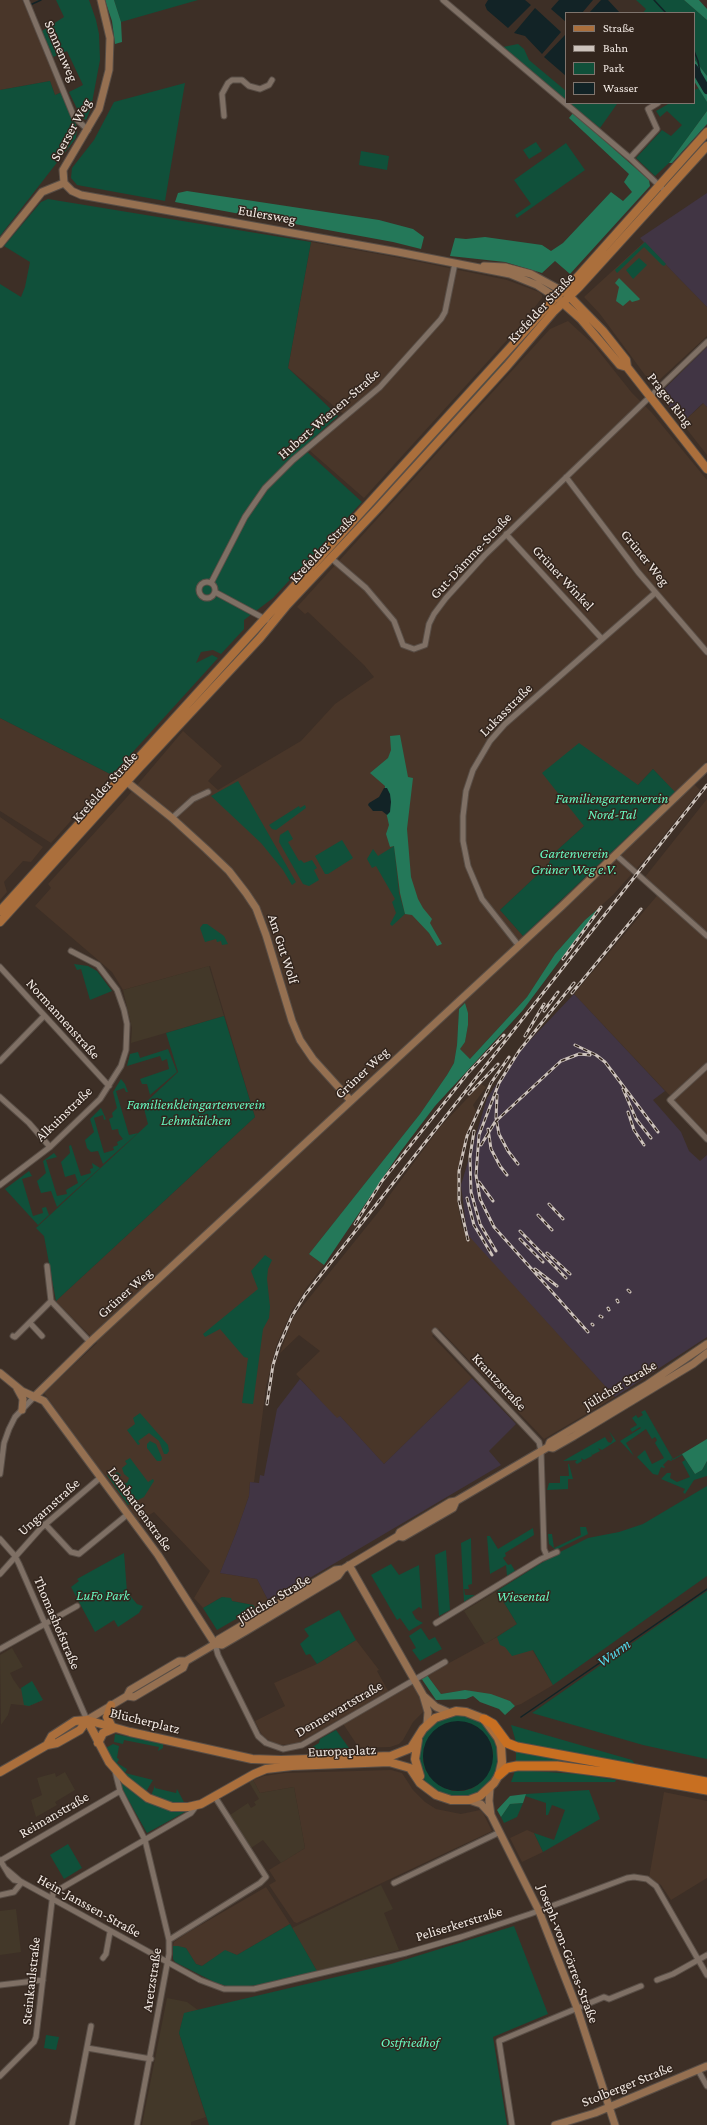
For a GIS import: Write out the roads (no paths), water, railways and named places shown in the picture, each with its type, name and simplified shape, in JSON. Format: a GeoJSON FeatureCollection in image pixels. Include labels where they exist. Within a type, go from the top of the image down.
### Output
{"type":"FeatureCollection","features":[{"type":"Feature","properties":{"kind":"highway"},"geometry":{"type":"LineString","coordinates":[[484,1719],[493,1724],[507,1743],[517,1747],[707,1782]]}},
{"type":"Feature","properties":{"kind":"highway"},"geometry":{"type":"LineString","coordinates":[[499,1775],[507,1768],[517,1766],[557,1766],[611,1773],[707,1790]]}},
{"type":"Feature","properties":{"kind":"main road","name":"Soerser Weg"},"geometry":{"type":"LineString","coordinates":[[0,244],[42,192],[64,183],[62,175],[64,165],[88,130],[99,109],[105,90],[110,64],[110,38],[101,0]]}},
{"type":"Feature","properties":{"kind":"main road","name":"Krefelder Straße"},"geometry":{"type":"LineString","coordinates":[[0,910],[260,638],[268,621],[562,290],[574,281],[707,132]]}},
{"type":"Feature","properties":{"kind":"main road","name":"Krefelder Straße"},"geometry":{"type":"LineString","coordinates":[[268,621],[378,508],[707,146]]}},
{"type":"Feature","properties":{"kind":"main road","name":"Eulersweg"},"geometry":{"type":"LineString","coordinates":[[64,183],[72,192],[81,195],[470,266],[524,279],[556,297],[563,303]]}},
{"type":"Feature","properties":{"kind":"main road","name":"Eulersweg"},"geometry":{"type":"LineString","coordinates":[[470,266],[495,266],[517,269],[541,278],[562,290]]}},
{"type":"Feature","properties":{"kind":"main road","name":"Prager Ring"},"geometry":{"type":"LineString","coordinates":[[562,290],[603,331],[626,360],[627,367],[707,468]]}},
{"type":"Feature","properties":{"kind":"main road","name":"Prager Ring"},"geometry":{"type":"LineString","coordinates":[[563,303],[592,331],[620,365],[627,367]]}},
{"type":"Feature","properties":{"kind":"main road","name":"Grüner Weg"},"geometry":{"type":"LineString","coordinates":[[34,1397],[90,1342],[519,946],[707,767]]}},
{"type":"Feature","properties":{"kind":"main road","name":"Krefelder Straße"},"geometry":{"type":"LineString","coordinates":[[0,922],[124,779]]}},
{"type":"Feature","properties":{"kind":"main road","name":"Am Gut Wolf"},"geometry":{"type":"LineString","coordinates":[[124,779],[172,818],[229,871],[246,893],[256,908],[266,935],[292,1021],[300,1040],[313,1059],[351,1101]]}},
{"type":"Feature","properties":{"kind":"main road","name":"Jülicher Straße"},"geometry":{"type":"LineString","coordinates":[[639,1393],[707,1344]]}},
{"type":"Feature","properties":{"kind":"main road","name":"Jülicher Straße"},"geometry":{"type":"LineString","coordinates":[[0,1772],[47,1745],[57,1743],[80,1730],[87,1720],[127,1696],[130,1690],[179,1661],[186,1661],[215,1644],[221,1637],[335,1570],[346,1567],[398,1536],[403,1536],[448,1511],[453,1508],[456,1501],[545,1449],[550,1442],[596,1419],[639,1393],[693,1364],[707,1353]]}},
{"type":"Feature","properties":{"kind":"main road","name":"Lombardenstraße"},"geometry":{"type":"LineString","coordinates":[[0,1373],[16,1386],[44,1401],[162,1561],[215,1644]]}},
{"type":"Feature","properties":{"kind":"main road"},"geometry":{"type":"LineString","coordinates":[[16,1386],[23,1399],[22,1410]]}},
{"type":"Feature","properties":{"kind":"main road"},"geometry":{"type":"LineString","coordinates":[[346,1567],[423,1695],[427,1708],[427,1724]]}},
{"type":"Feature","properties":{"kind":"main road"},"geometry":{"type":"LineString","coordinates":[[423,1695],[436,1707],[448,1712],[466,1712],[484,1719],[494,1731],[501,1746],[502,1756],[499,1775],[490,1788],[480,1796],[469,1800]]}},
{"type":"Feature","properties":{"kind":"main road"},"geometry":{"type":"LineString","coordinates":[[98,1743],[103,1733],[114,1728],[107,1717],[111,1705]]}},
{"type":"Feature","properties":{"kind":"main road","name":"Europaplatz"},"geometry":{"type":"LineString","coordinates":[[252,1759],[281,1760],[391,1756],[411,1748],[427,1724],[435,1718],[448,1712]]}},
{"type":"Feature","properties":{"kind":"main road","name":"Blücherplatz"},"geometry":{"type":"LineString","coordinates":[[87,1720],[114,1728],[252,1759]]}},
{"type":"Feature","properties":{"kind":"main road","name":"Blücherplatz"},"geometry":{"type":"LineString","coordinates":[[87,1720],[98,1743],[115,1769],[131,1785],[155,1802],[176,1807],[197,1806],[254,1774]]}},
{"type":"Feature","properties":{"kind":"main road","name":"Europaplatz"},"geometry":{"type":"LineString","coordinates":[[420,1734],[415,1760],[424,1785]]}},
{"type":"Feature","properties":{"kind":"main road"},"geometry":{"type":"LineString","coordinates":[[252,1759],[254,1774]]}},
{"type":"Feature","properties":{"kind":"main road","name":"Europaplatz"},"geometry":{"type":"LineString","coordinates":[[254,1774],[266,1769],[285,1766],[389,1762],[410,1768],[420,1783],[443,1798],[460,1801],[469,1800]]}},
{"type":"Feature","properties":{"kind":"main road","name":"Joseph-von-Görres-Straße"},"geometry":{"type":"LineString","coordinates":[[490,1788],[489,1801],[491,1815]]}},
{"type":"Feature","properties":{"kind":"main road","name":"Joseph-von-Görres-Straße"},"geometry":{"type":"LineString","coordinates":[[469,1800],[481,1804],[491,1815],[539,1911],[577,2008],[615,2125]]}},
{"type":"Feature","properties":{"kind":"main road","name":"Stolberger Straße"},"geometry":{"type":"LineString","coordinates":[[555,2125],[610,2107],[707,2066]]}},
{"type":"Feature","properties":{"kind":"street","name":"Sonnenweg"},"geometry":{"type":"LineString","coordinates":[[26,0],[74,117],[88,130]]}},
{"type":"Feature","properties":{"kind":"street"},"geometry":{"type":"LineString","coordinates":[[443,0],[565,103]]}},
{"type":"Feature","properties":{"kind":"street"},"geometry":{"type":"LineString","coordinates":[[224,116],[222,94],[228,83],[236,79],[242,80],[249,86],[260,89],[269,85],[272,80]]}},
{"type":"Feature","properties":{"kind":"street"},"geometry":{"type":"LineString","coordinates":[[566,104],[630,158],[666,191]]}},
{"type":"Feature","properties":{"kind":"street"},"geometry":{"type":"LineString","coordinates":[[630,158],[657,129],[648,109],[656,104]]}},
{"type":"Feature","properties":{"kind":"street","name":"Hubert-Wienen-Straße"},"geometry":{"type":"LineString","coordinates":[[211,583],[244,517],[265,488],[293,460],[383,384],[441,320],[445,312],[455,263]]}},
{"type":"Feature","properties":{"kind":"street","name":"Gut-Dämme-Straße"},"geometry":{"type":"LineString","coordinates":[[331,558],[366,588],[394,622],[403,645],[414,649],[425,645],[429,624],[440,606],[506,534],[707,342]]}},
{"type":"Feature","properties":{"kind":"street","name":"Grüner Weg"},"geometry":{"type":"LineString","coordinates":[[566,477],[655,593],[707,652]]}},
{"type":"Feature","properties":{"kind":"street","name":"Grüner Winkel"},"geometry":{"type":"LineString","coordinates":[[506,534],[602,639]]}},
{"type":"Feature","properties":{"kind":"street"},"geometry":{"type":"LineString","coordinates":[[211,583],[214,585],[215,592],[210,597],[206,598],[200,593],[199,589],[202,584],[211,583]]}},
{"type":"Feature","properties":{"kind":"street"},"geometry":{"type":"LineString","coordinates":[[215,592],[268,621]]}},
{"type":"Feature","properties":{"kind":"street","name":"Lukasstraße"},"geometry":{"type":"LineString","coordinates":[[519,946],[490,911],[477,891],[470,874],[462,834],[466,791],[482,752],[500,729],[655,593]]}},
{"type":"Feature","properties":{"kind":"street"},"geometry":{"type":"LineString","coordinates":[[172,818],[193,799],[208,792]]}},
{"type":"Feature","properties":{"kind":"street"},"geometry":{"type":"LineString","coordinates":[[616,855],[707,936]]}},
{"type":"Feature","properties":{"kind":"street","name":"Alkuinstraße"},"geometry":{"type":"LineString","coordinates":[[0,1185],[50,1147],[85,1114],[109,1086],[120,1066],[126,1050],[127,1037],[124,1010],[117,990],[106,973],[98,965],[71,951]]}},
{"type":"Feature","properties":{"kind":"street","name":"Normannenstraße"},"geometry":{"type":"LineString","coordinates":[[0,967],[109,1086]]}},
{"type":"Feature","properties":{"kind":"street"},"geometry":{"type":"LineString","coordinates":[[0,1061],[44,1016]]}},
{"type":"Feature","properties":{"kind":"street"},"geometry":{"type":"LineString","coordinates":[[707,1066],[670,1100],[707,1139]]}},
{"type":"Feature","properties":{"kind":"street"},"geometry":{"type":"LineString","coordinates":[[0,1097],[29,1123],[50,1147]]}},
{"type":"Feature","properties":{"kind":"street"},"geometry":{"type":"LineString","coordinates":[[47,1266],[51,1301],[90,1342]]}},
{"type":"Feature","properties":{"kind":"street"},"geometry":{"type":"LineString","coordinates":[[13,1336],[15,1338],[51,1301]]}},
{"type":"Feature","properties":{"kind":"street"},"geometry":{"type":"LineString","coordinates":[[30,1323],[42,1336]]}},
{"type":"Feature","properties":{"kind":"street","name":"Krantzstraße"},"geometry":{"type":"LineString","coordinates":[[435,1332],[545,1449]]}},
{"type":"Feature","properties":{"kind":"street"},"geometry":{"type":"LineString","coordinates":[[0,1474],[4,1443],[8,1429],[34,1397]]}},
{"type":"Feature","properties":{"kind":"street"},"geometry":{"type":"LineString","coordinates":[[545,1449],[544,1549],[547,1556]]}},
{"type":"Feature","properties":{"kind":"street","name":"Ungarnstraße"},"geometry":{"type":"LineString","coordinates":[[0,1574],[45,1524],[101,1477]]}},
{"type":"Feature","properties":{"kind":"street"},"geometry":{"type":"LineString","coordinates":[[45,1524],[71,1552],[76,1554],[82,1552],[128,1514]]}},
{"type":"Feature","properties":{"kind":"street","name":"Thomashofstraße"},"geometry":{"type":"LineString","coordinates":[[0,1539],[15,1556],[87,1720]]}},
{"type":"Feature","properties":{"kind":"street"},"geometry":{"type":"LineString","coordinates":[[436,1623],[547,1556],[557,1552]]}},
{"type":"Feature","properties":{"kind":"street"},"geometry":{"type":"LineString","coordinates":[[0,1649],[77,1606]]}},
{"type":"Feature","properties":{"kind":"street","name":"Dennewartstraße"},"geometry":{"type":"LineString","coordinates":[[215,1644],[218,1655],[253,1729],[260,1739],[270,1745],[283,1749],[297,1747],[414,1679]]}},
{"type":"Feature","properties":{"kind":"street"},"geometry":{"type":"LineString","coordinates":[[414,1679],[445,1662]]}},
{"type":"Feature","properties":{"kind":"street","name":"Blücherplatz"},"geometry":{"type":"LineString","coordinates":[[115,1769],[120,1791],[146,1840],[191,1813],[197,1806]]}},
{"type":"Feature","properties":{"kind":"street","name":"Reimanstraße"},"geometry":{"type":"LineString","coordinates":[[0,1861],[120,1791]]}},
{"type":"Feature","properties":{"kind":"street"},"geometry":{"type":"LineString","coordinates":[[170,1940],[264,1880],[266,1877],[215,1797]]}},
{"type":"Feature","properties":{"kind":"street"},"geometry":{"type":"LineString","coordinates":[[394,1883],[500,1832]]}},
{"type":"Feature","properties":{"kind":"street"},"geometry":{"type":"LineString","coordinates":[[51,1899],[53,1893],[146,1840]]}},
{"type":"Feature","properties":{"kind":"street","name":"Aretzstraße"},"geometry":{"type":"LineString","coordinates":[[137,2125],[151,2059],[168,1962],[170,1940],[146,1840]]}},
{"type":"Feature","properties":{"kind":"street","name":"Hein-Janssen-Straße"},"geometry":{"type":"LineString","coordinates":[[0,1861],[10,1877],[168,1962]]}},
{"type":"Feature","properties":{"kind":"street","name":"Peliserkerstraße"},"geometry":{"type":"LineString","coordinates":[[168,1962],[213,1986],[235,1990],[254,1989],[406,1953],[461,1938],[627,1878],[646,1879],[659,1891],[707,1975]]}},
{"type":"Feature","properties":{"kind":"street"},"geometry":{"type":"LineString","coordinates":[[0,1895],[14,1892],[21,1882]]}},
{"type":"Feature","properties":{"kind":"street","name":"Steinkaulstraße"},"geometry":{"type":"LineString","coordinates":[[0,2076],[34,2042],[38,2031],[51,1899]]}},
{"type":"Feature","properties":{"kind":"street"},"geometry":{"type":"LineString","coordinates":[[103,1958],[106,1954],[110,1932]]}},
{"type":"Feature","properties":{"kind":"street"},"geometry":{"type":"LineString","coordinates":[[657,1980],[673,1974],[707,1955]]}},
{"type":"Feature","properties":{"kind":"street"},"geometry":{"type":"LineString","coordinates":[[0,1985],[43,1980]]}},
{"type":"Feature","properties":{"kind":"street"},"geometry":{"type":"LineString","coordinates":[[512,2125],[499,2041],[604,1997],[609,1999],[641,1986]]}},
{"type":"Feature","properties":{"kind":"street"},"geometry":{"type":"LineString","coordinates":[[72,2125],[91,2026]]}},
{"type":"Feature","properties":{"kind":"street"},"geometry":{"type":"LineString","coordinates":[[87,2048],[151,2059]]}},
{"type":"Feature","properties":{"kind":"street"},"geometry":{"type":"LineString","coordinates":[[698,2070],[707,2086]]}},
{"type":"Feature","properties":{"kind":"water"},"geometry":{"type":"Polygon","coordinates":[[[488,0],[525,0],[531,5],[508,28],[487,10],[485,5],[488,0]]]}},
{"type":"Feature","properties":{"kind":"water"},"geometry":{"type":"Polygon","coordinates":[[[559,0],[593,0],[583,12],[565,12],[565,21],[551,9],[559,0]]]}},
{"type":"Feature","properties":{"kind":"water"},"geometry":{"type":"Polygon","coordinates":[[[601,0],[608,0],[619,12],[590,12],[601,0]]]}},
{"type":"Feature","properties":{"kind":"water"},"geometry":{"type":"Polygon","coordinates":[[[535,8],[561,32],[542,54],[525,36],[514,33],[535,8]]]}},
{"type":"Feature","properties":{"kind":"water"},"geometry":{"type":"Polygon","coordinates":[[[565,35],[565,75],[544,57],[565,35]]]}},
{"type":"Feature","properties":{"kind":"water"},"geometry":{"type":"Polygon","coordinates":[[[384,788],[387,788],[390,794],[391,802],[390,812],[387,815],[382,811],[373,811],[368,805],[379,797],[384,788]]]}},
{"type":"Feature","properties":{"kind":"water"},"geometry":{"type":"Polygon","coordinates":[[[458,1721],[477,1727],[487,1737],[493,1756],[487,1775],[477,1785],[458,1791],[439,1785],[429,1775],[423,1756],[429,1737],[439,1727],[458,1721]]]}},
{"type":"Feature","properties":{"kind":"waterway"},"geometry":{"type":"LineString","coordinates":[[30,5],[41,0]]}},
{"type":"Feature","properties":{"kind":"waterway","name":"Wurm"},"geometry":{"type":"LineString","coordinates":[[654,0],[665,12]]}},
{"type":"Feature","properties":{"kind":"waterway","name":"Wurm"},"geometry":{"type":"LineString","coordinates":[[695,54],[701,78]]}},
{"type":"Feature","properties":{"kind":"waterway","name":"Wurm"},"geometry":{"type":"LineString","coordinates":[[695,70],[707,90]]}},
{"type":"Feature","properties":{"kind":"waterway","name":"Wurm"},"geometry":{"type":"LineString","coordinates":[[521,1717],[707,1589]]}},
{"type":"Feature","properties":{"kind":"railway"},"geometry":{"type":"LineString","coordinates":[[267,1404],[273,1365],[279,1346],[292,1316],[305,1295],[707,785]]}},
{"type":"Feature","properties":{"kind":"railway"},"geometry":{"type":"LineString","coordinates":[[563,959],[601,907]]}},
{"type":"Feature","properties":{"kind":"railway"},"geometry":{"type":"LineString","coordinates":[[572,993],[641,909]]}},
{"type":"Feature","properties":{"kind":"railway"},"geometry":{"type":"LineString","coordinates":[[574,983],[519,1051],[499,1083],[479,1135],[476,1175],[480,1199],[494,1227],[588,1332]]}},
{"type":"Feature","properties":{"kind":"railway"},"geometry":{"type":"LineString","coordinates":[[544,1011],[558,992]]}},
{"type":"Feature","properties":{"kind":"railway"},"geometry":{"type":"LineString","coordinates":[[525,1036],[544,1004]]}},
{"type":"Feature","properties":{"kind":"railway"},"geometry":{"type":"LineString","coordinates":[[355,1224],[382,1181],[468,1073],[504,1035]]}},
{"type":"Feature","properties":{"kind":"railway"},"geometry":{"type":"LineString","coordinates":[[575,1045],[596,1055],[605,1062],[658,1132]]}},
{"type":"Feature","properties":{"kind":"railway"},"geometry":{"type":"LineString","coordinates":[[481,1145],[495,1122],[561,1061],[579,1054],[590,1055]]}},
{"type":"Feature","properties":{"kind":"railway"},"geometry":{"type":"LineString","coordinates":[[468,1240],[459,1201],[459,1171],[463,1153],[467,1136],[491,1083],[509,1057]]}},
{"type":"Feature","properties":{"kind":"railway"},"geometry":{"type":"LineString","coordinates":[[469,1094],[498,1064]]}},
{"type":"Feature","properties":{"kind":"railway"},"geometry":{"type":"LineString","coordinates":[[623,1089],[636,1119],[651,1138]]}},
{"type":"Feature","properties":{"kind":"railway"},"geometry":{"type":"LineString","coordinates":[[497,1095],[496,1118],[499,1134],[508,1151],[518,1164]]}},
{"type":"Feature","properties":{"kind":"railway"},"geometry":{"type":"LineString","coordinates":[[628,1112],[634,1130],[644,1145]]}},
{"type":"Feature","properties":{"kind":"railway"},"geometry":{"type":"LineString","coordinates":[[488,1129],[491,1149],[500,1166],[507,1175]]}},
{"type":"Feature","properties":{"kind":"railway"},"geometry":{"type":"LineString","coordinates":[[474,1131],[470,1157],[471,1192],[480,1224],[496,1251]]}},
{"type":"Feature","properties":{"kind":"railway"},"geometry":{"type":"LineString","coordinates":[[479,1182],[493,1201]]}},
{"type":"Feature","properties":{"kind":"railway"},"geometry":{"type":"LineString","coordinates":[[467,1198],[474,1225],[492,1255]]}},
{"type":"Feature","properties":{"kind":"railway"},"geometry":{"type":"LineString","coordinates":[[549,1204],[563,1219]]}},
{"type":"Feature","properties":{"kind":"railway"},"geometry":{"type":"LineString","coordinates":[[538,1215],[552,1230]]}},
{"type":"Feature","properties":{"kind":"railway"},"geometry":{"type":"LineString","coordinates":[[520,1231],[566,1278]]}},
{"type":"Feature","properties":{"kind":"railway"},"geometry":{"type":"LineString","coordinates":[[520,1239],[543,1262]]}},
{"type":"Feature","properties":{"kind":"railway"},"geometry":{"type":"LineString","coordinates":[[547,1253],[570,1274]]}},
{"type":"Feature","properties":{"kind":"railway"},"geometry":{"type":"LineString","coordinates":[[535,1269],[557,1286]]}},
{"type":"Feature","properties":{"kind":"park label","name":"Familiengartenverein Nord-Tal"},"geometry":{"type":"Point","coordinates":[612,808]}},
{"type":"Feature","properties":{"kind":"park label","name":"Gartenverein Grüner Weg e.V."},"geometry":{"type":"Point","coordinates":[574,862]}},
{"type":"Feature","properties":{"kind":"park label","name":"Familienkleingartenverein Lehmkülchen"},"geometry":{"type":"Point","coordinates":[196,1114]}},
{"type":"Feature","properties":{"kind":"park label","name":"LuFo Park"},"geometry":{"type":"Point","coordinates":[103,1596]}},
{"type":"Feature","properties":{"kind":"park label","name":"Wiesental"},"geometry":{"type":"Point","coordinates":[523,1597]}},
{"type":"Feature","properties":{"kind":"park label","name":"Ostfriedhof"},"geometry":{"type":"Point","coordinates":[410,2043]}}]}
